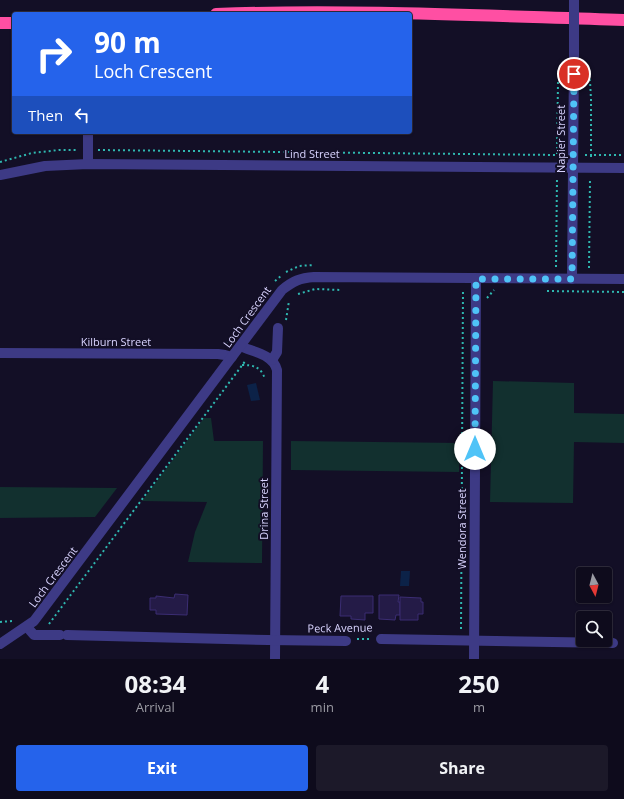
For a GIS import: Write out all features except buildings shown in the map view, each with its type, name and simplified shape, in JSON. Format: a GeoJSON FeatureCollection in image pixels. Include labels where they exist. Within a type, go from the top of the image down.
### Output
{"type":"FeatureCollection","features":[{"type":"Feature","properties":{"kind":"highway"},"geometry":{"type":"LineString","coordinates":[[272,12],[349,12]]}},
{"type":"Feature","properties":{"kind":"highway"},"geometry":{"type":"LineString","coordinates":[[412,14],[624,20]]}},
{"type":"Feature","properties":{"kind":"highway"},"geometry":{"type":"LineString","coordinates":[[0,23],[12,22]]}},
{"type":"Feature","properties":{"kind":"street","name":"Napier Street"},"geometry":{"type":"LineString","coordinates":[[572,279],[574,154],[569,61],[574,0]]}},
{"type":"Feature","properties":{"kind":"street"},"geometry":{"type":"LineString","coordinates":[[88,134],[88,164]]}},
{"type":"Feature","properties":{"kind":"street","name":"Lind Street"},"geometry":{"type":"LineString","coordinates":[[0,175],[45,166],[88,164],[624,168]]}},
{"type":"Feature","properties":{"kind":"street","name":"Loch Crescent"},"geometry":{"type":"LineString","coordinates":[[0,644],[34,621],[42,612],[282,290],[291,283],[302,278],[624,279]]}},
{"type":"Feature","properties":{"kind":"street","name":"Wendora Street"},"geometry":{"type":"LineString","coordinates":[[474,659],[476,279]]}},
{"type":"Feature","properties":{"kind":"street"},"geometry":{"type":"LineString","coordinates":[[240,346],[272,360],[277,352],[278,328]]}},
{"type":"Feature","properties":{"kind":"street","name":"Kilburn Street"},"geometry":{"type":"LineString","coordinates":[[0,353],[218,354],[232,357]]}},
{"type":"Feature","properties":{"kind":"street","name":"Drina Street"},"geometry":{"type":"LineString","coordinates":[[272,360],[276,366],[277,377],[275,659]]}},
{"type":"Feature","properties":{"kind":"street"},"geometry":{"type":"LineString","coordinates":[[0,633],[23,629],[34,635],[39,635]]}},
{"type":"Feature","properties":{"kind":"street","name":"Peck Avenue"},"geometry":{"type":"LineString","coordinates":[[39,635],[275,641],[346,641]]}},
{"type":"Feature","properties":{"kind":"street","name":"Peck Avenue"},"geometry":{"type":"LineString","coordinates":[[381,639],[614,643]]}},
{"type":"Feature","properties":{"kind":"path"},"geometry":{"type":"LineString","coordinates":[[557,155],[558,82],[569,61]]}},
{"type":"Feature","properties":{"kind":"path"},"geometry":{"type":"LineString","coordinates":[[586,61],[590,81],[591,99],[591,155]]}},
{"type":"Feature","properties":{"kind":"path"},"geometry":{"type":"LineString","coordinates":[[0,162],[32,153],[59,150],[624,155]]}},
{"type":"Feature","properties":{"kind":"path"},"geometry":{"type":"LineString","coordinates":[[293,297],[297,294],[315,289],[346,290]]}},
{"type":"Feature","properties":{"kind":"path"},"geometry":{"type":"LineString","coordinates":[[456,290],[494,290]]}},
{"type":"Feature","properties":{"kind":"path"},"geometry":{"type":"LineString","coordinates":[[461,640],[463,290]]}},
{"type":"Feature","properties":{"kind":"path"},"geometry":{"type":"LineString","coordinates":[[540,291],[624,292]]}},
{"type":"Feature","properties":{"kind":"path"},"geometry":{"type":"LineString","coordinates":[[285,307],[290,300]]}},
{"type":"Feature","properties":{"kind":"path"},"geometry":{"type":"LineString","coordinates":[[39,635],[252,351]]}},
{"type":"Feature","properties":{"kind":"path","name":"Peck Avenue"},"geometry":{"type":"LineString","coordinates":[[346,641],[354,639],[381,639]]}},
{"type":"Feature","properties":{"kind":"green space"},"geometry":{"type":"Polygon","coordinates":[[[493,381],[574,383],[574,413],[624,414],[624,443],[574,442],[573,503],[490,502],[493,381]]]}},
{"type":"Feature","properties":{"kind":"green space"},"geometry":{"type":"Polygon","coordinates":[[[204,418],[211,418],[214,441],[263,441],[262,563],[188,562],[195,532],[207,502],[142,501],[204,418]]]}},
{"type":"Feature","properties":{"kind":"green space"},"geometry":{"type":"Polygon","coordinates":[[[291,441],[460,443],[459,472],[291,470],[291,441]]]}},
{"type":"Feature","properties":{"kind":"green space"},"geometry":{"type":"Polygon","coordinates":[[[0,487],[117,488],[95,517],[0,518],[0,487]]]}},
{"type":"Feature","properties":{"kind":"water"},"geometry":{"type":"Polygon","coordinates":[[[256,383],[260,400],[251,401],[247,385],[256,383]]]}},
{"type":"Feature","properties":{"kind":"water"},"geometry":{"type":"Polygon","coordinates":[[[401,571],[410,571],[409,586],[400,586],[401,571]]]}},
{"type":"Feature","properties":{"kind":"route"},"geometry":{"type":"LineString","coordinates":[[475,449],[476,279],[572,279],[574,74]]}}]}
